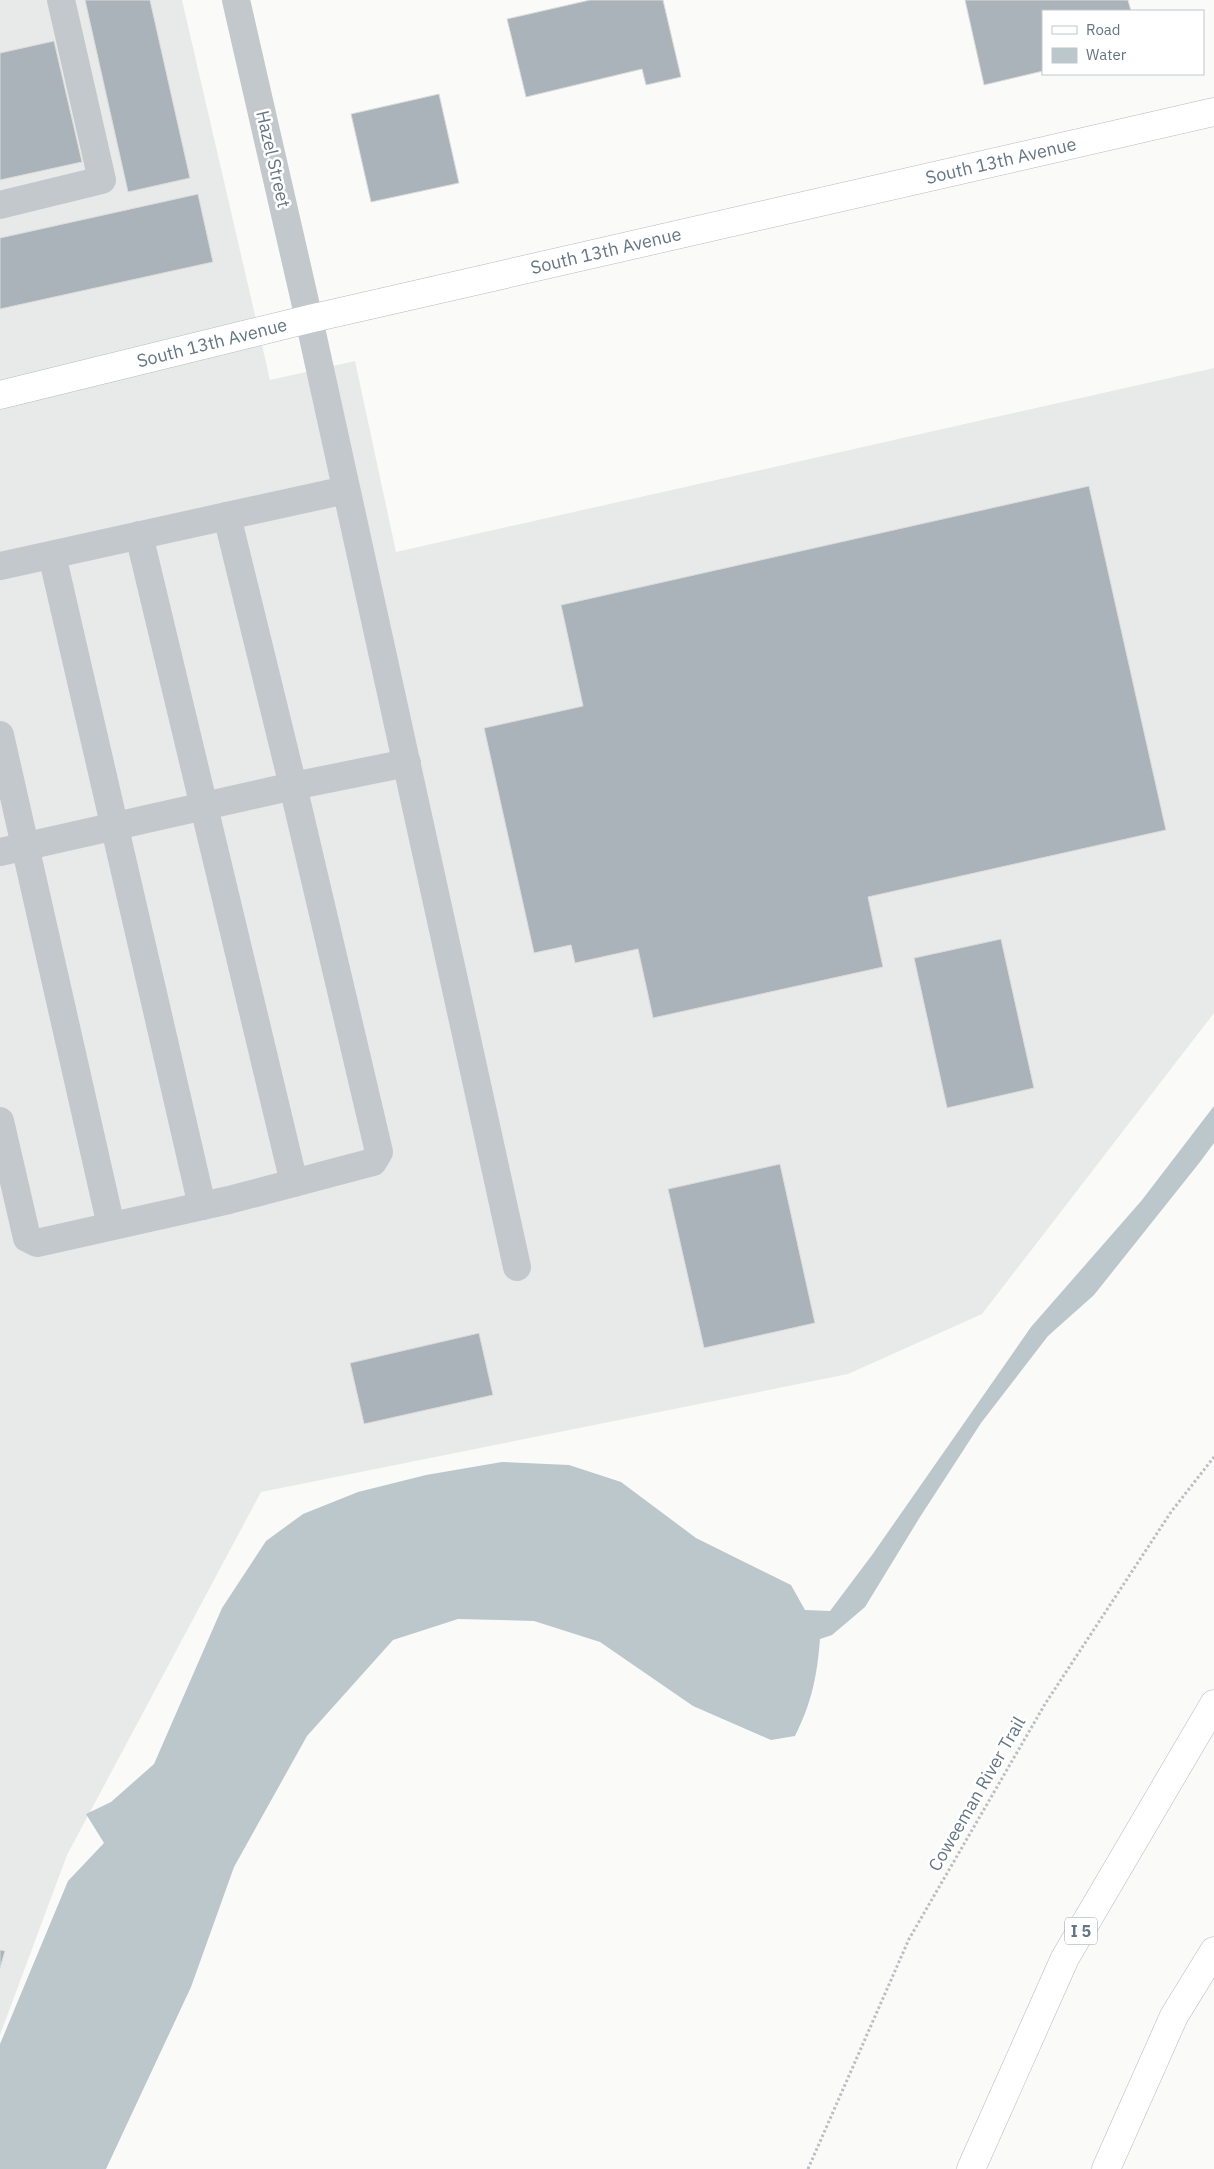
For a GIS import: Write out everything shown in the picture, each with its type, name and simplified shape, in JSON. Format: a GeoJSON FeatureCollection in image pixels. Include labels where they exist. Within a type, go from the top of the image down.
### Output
{"type":"FeatureCollection","features":[{"type":"Feature","properties":{"kind":"main road","name":"South 13th Avenue"},"geometry":{"type":"LineString","coordinates":[[0,395],[309,319],[1214,112]]}},
{"type":"Feature","properties":{"kind":"main road","name":"I 5"},"geometry":{"type":"LineString","coordinates":[[972,2169],[1066,1958],[1214,1704]]}},
{"type":"Feature","properties":{"kind":"main road"},"geometry":{"type":"LineString","coordinates":[[1106,2169],[1174,2016],[1214,1951]]}},
{"type":"Feature","properties":{"kind":"street"},"geometry":{"type":"LineString","coordinates":[[0,205],[102,180],[61,0]]}},
{"type":"Feature","properties":{"kind":"street","name":"Hazel Street"},"geometry":{"type":"LineString","coordinates":[[236,0],[309,319],[517,1267]]}},
{"type":"Feature","properties":{"kind":"street"},"geometry":{"type":"LineString","coordinates":[[0,566],[346,490]]}},
{"type":"Feature","properties":{"kind":"street"},"geometry":{"type":"LineString","coordinates":[[0,1121],[27,1238],[36,1243],[202,1206],[294,1183],[373,1162],[379,1152],[227,516]]}},
{"type":"Feature","properties":{"kind":"street"},"geometry":{"type":"LineString","coordinates":[[139,535],[294,1183]]}},
{"type":"Feature","properties":{"kind":"street"},"geometry":{"type":"LineString","coordinates":[[52,555],[202,1206]]}},
{"type":"Feature","properties":{"kind":"street"},"geometry":{"type":"LineString","coordinates":[[0,735],[12,849],[111,1226]]}},
{"type":"Feature","properties":{"kind":"street"},"geometry":{"type":"LineString","coordinates":[[12,849],[293,786],[407,763]]}},
{"type":"Feature","properties":{"kind":"path","name":"Coweeman River Trail"},"geometry":{"type":"LineString","coordinates":[[808,2169],[909,1939],[1045,1704],[1171,1512],[1214,1457]]}},
{"type":"Feature","properties":{"kind":"shaded area"},"geometry":{"type":"Polygon","coordinates":[[[0,0],[182,0],[270,380],[355,361],[396,552],[1214,368],[1214,1013],[982,1314],[848,1374],[261,1492],[67,1855],[0,2035],[0,0]]]}},
{"type":"Feature","properties":{"kind":"water"},"geometry":{"type":"Polygon","coordinates":[[[1214,1106],[1214,1143],[1200,1162],[1094,1295],[1048,1336],[981,1423],[865,1607],[832,1635],[820,1639],[813,1689],[806,1712],[795,1736],[771,1740],[693,1706],[600,1642],[534,1621],[458,1619],[393,1640],[307,1736],[234,1867],[191,1987],[106,2169],[0,2169],[0,2044],[68,1881],[104,1843],[86,1814],[111,1802],[154,1764],[222,1608],[266,1541],[303,1514],[358,1492],[426,1475],[502,1462],[569,1465],[621,1482],[696,1538],[791,1585],[805,1610],[830,1611],[872,1555],[1031,1327],[1142,1200],[1214,1106]]]}},
{"type":"Feature","properties":{"kind":"building"},"geometry":{"type":"Polygon","coordinates":[[[85,0],[150,0],[190,178],[128,192],[85,0]]]}},
{"type":"Feature","properties":{"kind":"building"},"geometry":{"type":"Polygon","coordinates":[[[590,0],[663,0],[681,77],[646,85],[642,69],[526,97],[507,19],[590,0]]]}},
{"type":"Feature","properties":{"kind":"building"},"geometry":{"type":"Polygon","coordinates":[[[965,0],[1128,0],[1131,10],[1042,10],[1042,71],[984,85],[965,0]]]}},
{"type":"Feature","properties":{"kind":"building"},"geometry":{"type":"Polygon","coordinates":[[[54,41],[82,162],[0,180],[0,53],[54,41]]]}},
{"type":"Feature","properties":{"kind":"building"},"geometry":{"type":"Polygon","coordinates":[[[439,94],[459,183],[371,202],[351,114],[439,94]]]}},
{"type":"Feature","properties":{"kind":"building"},"geometry":{"type":"Polygon","coordinates":[[[198,194],[213,262],[0,309],[0,238],[198,194]]]}},
{"type":"Feature","properties":{"kind":"building"},"geometry":{"type":"Polygon","coordinates":[[[1089,486],[1166,830],[868,897],[883,967],[653,1018],[638,949],[575,963],[571,945],[534,953],[484,728],[583,706],[561,605],[1089,486]]]}},
{"type":"Feature","properties":{"kind":"building"},"geometry":{"type":"Polygon","coordinates":[[[1001,939],[1034,1088],[947,1108],[914,958],[1001,939]]]}},
{"type":"Feature","properties":{"kind":"building"},"geometry":{"type":"Polygon","coordinates":[[[780,1164],[815,1323],[704,1348],[668,1189],[780,1164]]]}},
{"type":"Feature","properties":{"kind":"building"},"geometry":{"type":"Polygon","coordinates":[[[479,1333],[493,1395],[364,1424],[350,1363],[479,1333]]]}},
{"type":"Feature","properties":{"kind":"building"},"geometry":{"type":"Polygon","coordinates":[[[0,1950],[5,1951],[0,1968],[0,1950]]]}}]}
